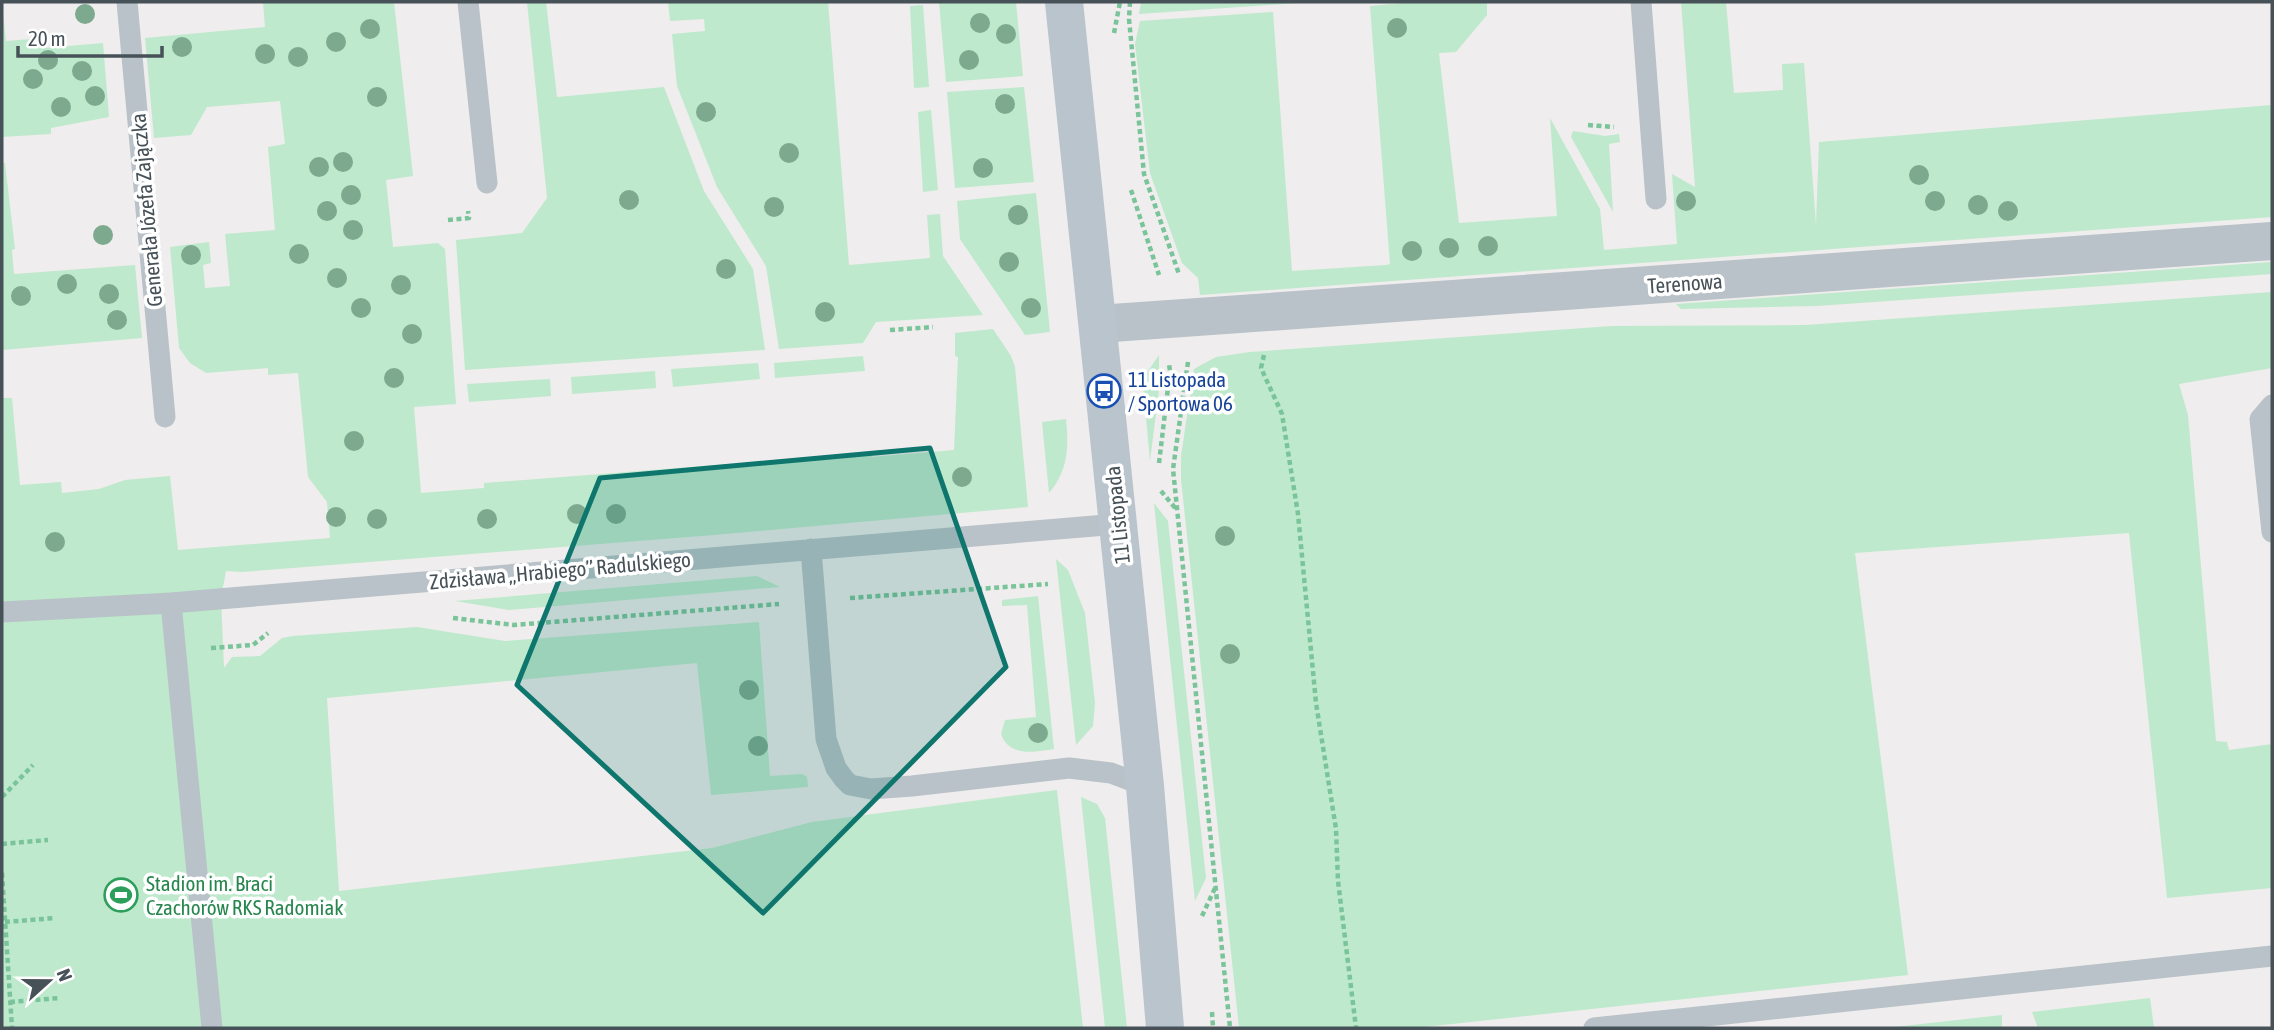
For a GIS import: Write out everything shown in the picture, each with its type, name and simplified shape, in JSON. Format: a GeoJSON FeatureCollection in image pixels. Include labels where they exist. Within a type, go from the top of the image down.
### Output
{"type":"FeatureCollection","features":[{"type":"Feature","properties":{"kind":"main road","name":"11 Listopada"},"geometry":{"type":"LineString","coordinates":[[1064,2],[1145,786],[1165,1028]]}},
{"type":"Feature","properties":{"kind":"street","name":"Terenowa"},"geometry":{"type":"LineString","coordinates":[[1098,324],[2272,241]]}},
{"type":"Feature","properties":{"kind":"lane","name":"Generała Józefa Zajączka"},"geometry":{"type":"LineString","coordinates":[[127,2],[165,417]]}},
{"type":"Feature","properties":{"kind":"lane"},"geometry":{"type":"LineString","coordinates":[[468,2],[487,183]]}},
{"type":"Feature","properties":{"kind":"lane"},"geometry":{"type":"LineString","coordinates":[[1641,2],[1656,199]]}},
{"type":"Feature","properties":{"kind":"lane"},"geometry":{"type":"LineString","coordinates":[[2272,405],[2260,419],[2272,533]]}},
{"type":"Feature","properties":{"kind":"lane","name":"Zdzisława „Hrabiego” Radulskiego"},"geometry":{"type":"LineString","coordinates":[[2,611],[171,603],[1118,524]]}},
{"type":"Feature","properties":{"kind":"lane"},"geometry":{"type":"LineString","coordinates":[[811,549],[826,739],[836,768],[850,785],[871,789],[912,786],[1069,768],[1111,773],[1145,786]]}},
{"type":"Feature","properties":{"kind":"lane"},"geometry":{"type":"LineString","coordinates":[[171,603],[212,1028]]}},
{"type":"Feature","properties":{"kind":"lane"},"geometry":{"type":"LineString","coordinates":[[1594,1028],[2272,956]]}},
{"type":"Feature","properties":{"kind":"path"},"geometry":{"type":"LineString","coordinates":[[1114,36],[1120,2]]}},
{"type":"Feature","properties":{"kind":"path"},"geometry":{"type":"LineString","coordinates":[[1130,2],[1129,19],[1144,174],[1182,283],[1174,319],[1157,474]]}},
{"type":"Feature","properties":{"kind":"path"},"geometry":{"type":"LineString","coordinates":[[1588,125],[1619,127]]}},
{"type":"Feature","properties":{"kind":"path"},"geometry":{"type":"LineString","coordinates":[[1128,182],[1174,319],[1189,354],[1173,469],[1230,1028]]}},
{"type":"Feature","properties":{"kind":"path"},"geometry":{"type":"LineString","coordinates":[[890,330],[933,327]]}},
{"type":"Feature","properties":{"kind":"path"},"geometry":{"type":"LineString","coordinates":[[1265,351],[1261,368],[1282,414],[1298,513],[1316,703],[1335,829],[1338,881],[1356,1028]]}},
{"type":"Feature","properties":{"kind":"path"},"geometry":{"type":"LineString","coordinates":[[1158,488],[1176,510]]}},
{"type":"Feature","properties":{"kind":"path"},"geometry":{"type":"LineString","coordinates":[[450,618],[514,625],[1048,584]]}},
{"type":"Feature","properties":{"kind":"path"},"geometry":{"type":"LineString","coordinates":[[175,650],[253,645],[274,630]]}},
{"type":"Feature","properties":{"kind":"path"},"geometry":{"type":"LineString","coordinates":[[2,797],[33,765]]}},
{"type":"Feature","properties":{"kind":"path"},"geometry":{"type":"LineString","coordinates":[[2,844],[48,840]]}},
{"type":"Feature","properties":{"kind":"path"},"geometry":{"type":"LineString","coordinates":[[2,873],[12,1028]]}},
{"type":"Feature","properties":{"kind":"path"},"geometry":{"type":"LineString","coordinates":[[1201,918],[1216,886]]}},
{"type":"Feature","properties":{"kind":"path"},"geometry":{"type":"LineString","coordinates":[[5,922],[54,918]]}},
{"type":"Feature","properties":{"kind":"path"},"geometry":{"type":"LineString","coordinates":[[10,1002],[60,998]]}},
{"type":"Feature","properties":{"kind":"path"},"geometry":{"type":"LineString","coordinates":[[1210,1001],[1213,1028]]}},
{"type":"Feature","properties":{"kind":"highlighted area"},"geometry":{"type":"Polygon","coordinates":[[[930,448],[1006,667],[763,913],[517,685],[600,478],[930,448]]]}},
{"type":"Feature","properties":{"kind":"green space"},"geometry":{"type":"Polygon","coordinates":[[[2,2],[6,41],[43,38],[44,48],[103,43],[109,117],[51,128],[51,134],[2,137],[2,2]]]}},
{"type":"Feature","properties":{"kind":"green space"},"geometry":{"type":"Polygon","coordinates":[[[263,2],[394,2],[413,176],[386,180],[393,247],[438,243],[445,249],[456,404],[414,407],[421,493],[484,488],[484,483],[871,453],[872,457],[954,450],[958,357],[955,356],[955,333],[993,329],[1015,367],[1028,507],[714,535],[242,572],[226,571],[221,598],[224,668],[232,657],[260,656],[282,638],[293,636],[417,627],[505,641],[759,622],[770,776],[802,774],[807,777],[808,787],[711,795],[697,663],[327,698],[339,891],[712,848],[812,822],[1057,790],[1083,1028],[2,1028],[2,398],[12,398],[20,485],[61,482],[62,493],[99,489],[125,480],[170,476],[178,550],[330,538],[327,502],[308,477],[298,373],[268,375],[268,368],[206,373],[190,363],[179,348],[170,247],[209,242],[211,263],[203,265],[205,288],[230,286],[225,234],[275,230],[268,147],[285,144],[280,101],[207,107],[191,135],[154,138],[145,38],[265,27],[263,2]]]}},
{"type":"Feature","properties":{"kind":"green space"},"geometry":{"type":"Polygon","coordinates":[[[527,2],[546,2],[557,97],[664,87],[704,191],[753,269],[765,350],[465,370],[456,240],[522,233],[547,198],[527,2]]]}},
{"type":"Feature","properties":{"kind":"green space"},"geometry":{"type":"Polygon","coordinates":[[[668,2],[828,2],[849,265],[930,258],[927,215],[940,214],[943,256],[983,315],[876,322],[863,343],[779,349],[766,266],[717,187],[677,86],[672,34],[705,31],[704,19],[670,21],[668,2]]]}},
{"type":"Feature","properties":{"kind":"green space"},"geometry":{"type":"Polygon","coordinates":[[[939,2],[1016,2],[1023,76],[946,82],[939,2]]]}},
{"type":"Feature","properties":{"kind":"green space"},"geometry":{"type":"Polygon","coordinates":[[[1141,2],[1312,2],[1139,14],[1141,2]]]}},
{"type":"Feature","properties":{"kind":"green space"},"geometry":{"type":"Polygon","coordinates":[[[1415,2],[1487,2],[1487,15],[1456,52],[1439,53],[1459,223],[1557,216],[1550,118],[1600,209],[1604,250],[1677,244],[1672,174],[1695,187],[1681,2],[1726,2],[1734,93],[1783,90],[1782,64],[1804,63],[1816,225],[1819,142],[2272,105],[2272,217],[1200,295],[1198,278],[1182,263],[1150,173],[1135,44],[1140,21],[1273,12],[1292,271],[1386,265],[1390,264],[1370,6],[1415,2]]]}},
{"type":"Feature","properties":{"kind":"green space"},"geometry":{"type":"Polygon","coordinates":[[[923,5],[929,87],[914,88],[910,6],[923,5]]]}},
{"type":"Feature","properties":{"kind":"green space"},"geometry":{"type":"Polygon","coordinates":[[[1024,87],[1034,182],[955,188],[947,92],[1024,87]]]}},
{"type":"Feature","properties":{"kind":"green space"},"geometry":{"type":"Polygon","coordinates":[[[931,110],[938,190],[923,192],[918,112],[931,110]]]}},
{"type":"Feature","properties":{"kind":"green space"},"geometry":{"type":"Polygon","coordinates":[[[1573,131],[1605,136],[1619,134],[1620,142],[1609,144],[1613,212],[1571,137],[1573,131]]]}},
{"type":"Feature","properties":{"kind":"green space"},"geometry":{"type":"Polygon","coordinates":[[[2,163],[5,163],[15,249],[12,250],[14,274],[135,265],[142,338],[2,350],[2,163]]]}},
{"type":"Feature","properties":{"kind":"green space"},"geometry":{"type":"Polygon","coordinates":[[[1036,193],[1050,332],[1025,335],[960,239],[957,201],[1036,193]]]}},
{"type":"Feature","properties":{"kind":"green space"},"geometry":{"type":"Polygon","coordinates":[[[2272,262],[2272,274],[1817,306],[1681,309],[1676,304],[2272,262]]]}},
{"type":"Feature","properties":{"kind":"green space"},"geometry":{"type":"Polygon","coordinates":[[[2272,292],[2272,368],[2179,384],[2188,415],[2216,741],[2227,742],[2229,750],[2272,744],[2272,888],[2167,898],[2129,533],[1855,553],[1908,975],[1415,1028],[1239,1028],[1181,479],[1181,456],[1194,369],[1216,357],[1250,352],[1612,326],[1806,325],[2272,292]]]}},
{"type":"Feature","properties":{"kind":"green space"},"geometry":{"type":"Polygon","coordinates":[[[1159,355],[1159,390],[1150,461],[1143,385],[1146,374],[1159,355]]]}},
{"type":"Feature","properties":{"kind":"green space"},"geometry":{"type":"Polygon","coordinates":[[[863,356],[865,371],[775,378],[774,363],[863,356]]]}},
{"type":"Feature","properties":{"kind":"green space"},"geometry":{"type":"Polygon","coordinates":[[[758,363],[760,379],[673,387],[671,369],[758,363]]]}},
{"type":"Feature","properties":{"kind":"green space"},"geometry":{"type":"Polygon","coordinates":[[[655,371],[656,388],[572,394],[571,377],[655,371]]]}},
{"type":"Feature","properties":{"kind":"green space"},"geometry":{"type":"Polygon","coordinates":[[[550,379],[551,396],[469,402],[467,384],[550,379]]]}},
{"type":"Feature","properties":{"kind":"green space"},"geometry":{"type":"Polygon","coordinates":[[[1066,419],[1064,467],[1049,493],[1042,422],[1066,419]]]}},
{"type":"Feature","properties":{"kind":"green space"},"geometry":{"type":"Polygon","coordinates":[[[1154,503],[1168,521],[1206,878],[1195,901],[1154,503]]]}},
{"type":"Feature","properties":{"kind":"green space"},"geometry":{"type":"Polygon","coordinates":[[[1056,559],[1068,570],[1085,613],[1095,703],[1093,726],[1076,745],[1056,559]]]}},
{"type":"Feature","properties":{"kind":"green space"},"geometry":{"type":"Polygon","coordinates":[[[757,576],[780,587],[509,610],[455,601],[757,576]]]}},
{"type":"Feature","properties":{"kind":"green space"},"geometry":{"type":"Polygon","coordinates":[[[1038,596],[1054,749],[1023,751],[1010,746],[1001,734],[1005,720],[1036,717],[1027,605],[1002,606],[1002,600],[1038,596]]]}},
{"type":"Feature","properties":{"kind":"green space"},"geometry":{"type":"Polygon","coordinates":[[[1081,797],[1097,804],[1105,818],[1127,1028],[1105,1028],[1081,797]]]}},
{"type":"Feature","properties":{"kind":"green space"},"geometry":{"type":"Polygon","coordinates":[[[2150,998],[2154,1028],[2038,1028],[2032,1012],[2150,998]]]}},
{"type":"Feature","properties":{"kind":"green space"},"geometry":{"type":"Polygon","coordinates":[[[2002,1015],[2002,1028],[1885,1028],[2002,1015]]]}},
{"type":"Feature","properties":{"kind":"place","name":"11 Listopada / Sportowa 06"},"geometry":{"type":"Point","coordinates":[1104,391]}},
{"type":"Feature","properties":{"kind":"place","name":"Stadion im. Braci Czachorów RKS Radomiak"},"geometry":{"type":"Point","coordinates":[121,895]}}]}
